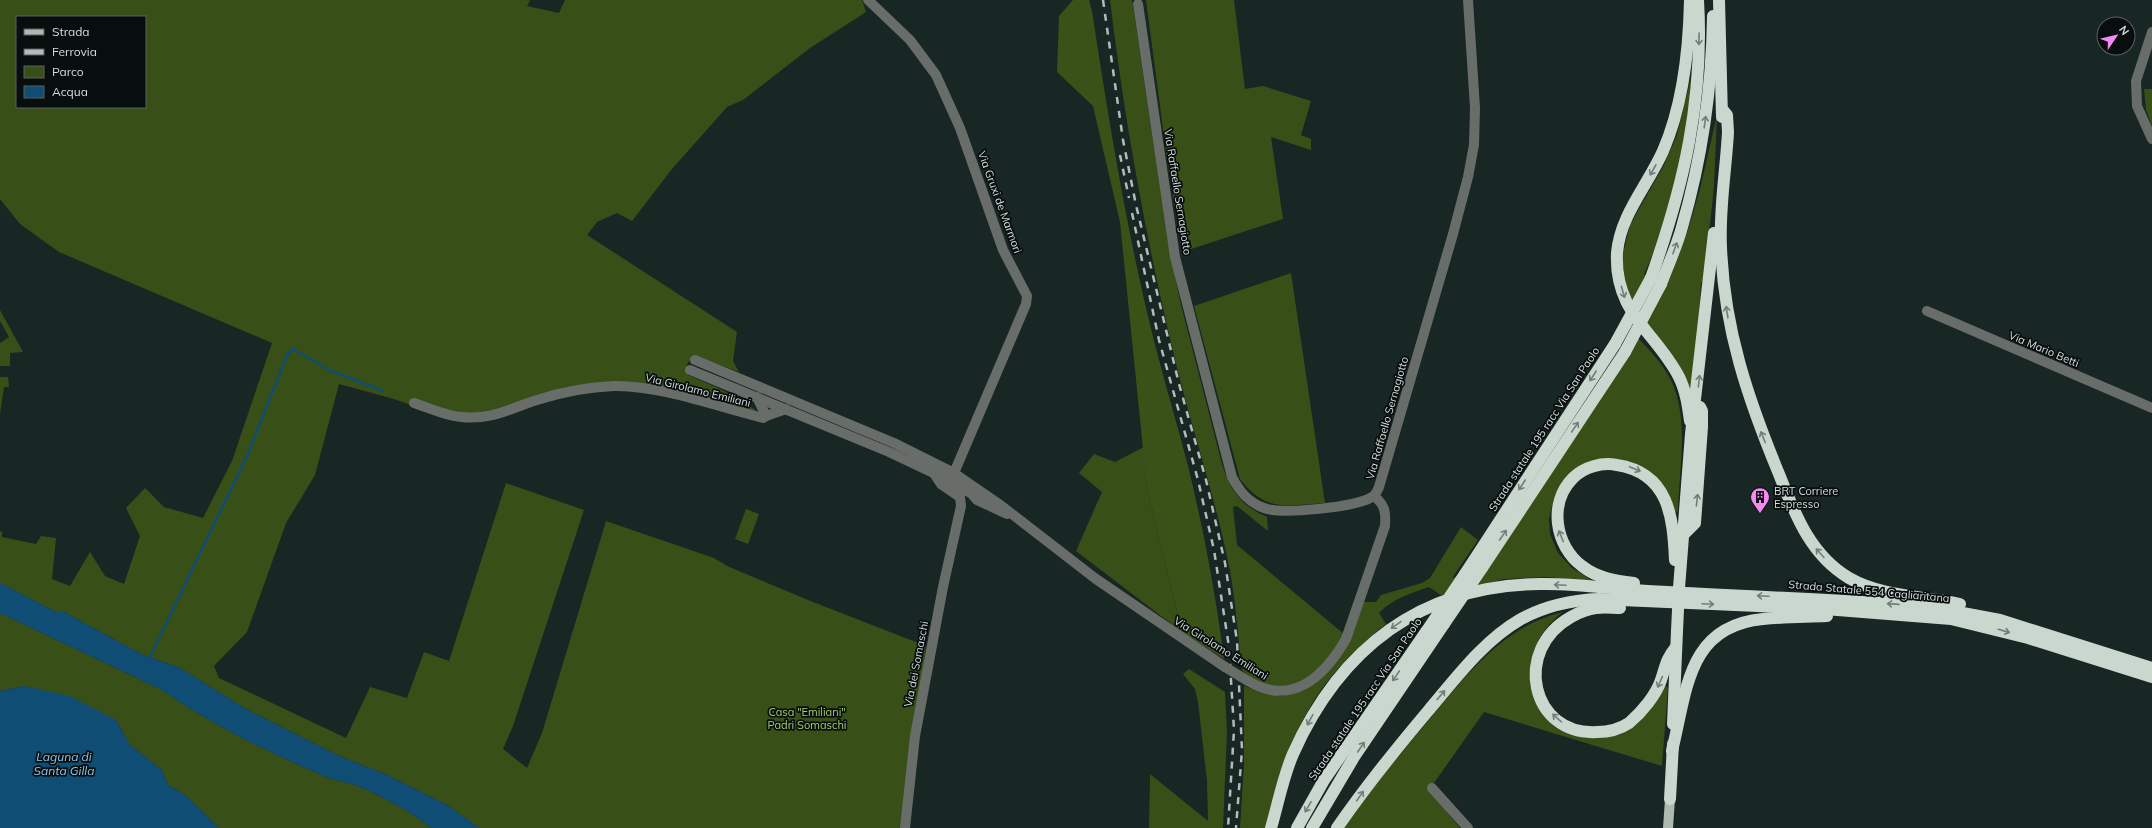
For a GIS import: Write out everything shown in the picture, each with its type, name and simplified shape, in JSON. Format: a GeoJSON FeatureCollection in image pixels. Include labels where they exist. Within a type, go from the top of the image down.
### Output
{"type":"FeatureCollection","features":[{"type":"Feature","properties":{"kind":"highway"},"geometry":{"type":"LineString","coordinates":[[1690,0],[1686,53],[1681,92],[1675,117],[1662,152],[1629,212],[1621,233],[1617,252],[1618,277],[1625,298],[1635,318],[1661,349],[1680,378],[1686,396],[1692,434]]}},
{"type":"Feature","properties":{"kind":"highway","name":"Strada statale 195 racc Via San Paolo"},"geometry":{"type":"LineString","coordinates":[[1297,828],[1324,780],[1465,574],[1656,281],[1683,178],[1691,133],[1698,62],[1698,0]]}},
{"type":"Feature","properties":{"kind":"highway","name":"Strada statale 195 racc Via San Paolo"},"geometry":{"type":"LineString","coordinates":[[1312,828],[1354,757],[1482,568],[1625,352],[1656,281],[1682,228],[1704,135],[1712,65],[1712,0]]}},
{"type":"Feature","properties":{"kind":"highway"},"geometry":{"type":"LineString","coordinates":[[1678,560],[1684,534],[1692,434],[1717,198],[1722,109],[1720,0]]}},
{"type":"Feature","properties":{"kind":"highway"},"geometry":{"type":"LineString","coordinates":[[1722,109],[1727,115],[1728,132],[1720,246],[1732,341],[1754,414],[1793,510],[1817,550],[1831,565],[1849,578],[1876,589],[1973,606],[2000,620]]}},
{"type":"Feature","properties":{"kind":"highway"},"geometry":{"type":"LineString","coordinates":[[1684,534],[1694,523],[1700,473],[1702,411],[1696,401]]}},
{"type":"Feature","properties":{"kind":"highway"},"geometry":{"type":"LineString","coordinates":[[1648,591],[1638,583],[1600,576],[1582,566],[1569,552],[1559,534],[1557,512],[1562,494],[1573,478],[1590,467],[1609,463],[1628,466],[1647,474],[1658,488],[1669,508],[1678,560],[1680,588],[1676,647],[1670,799]]}},
{"type":"Feature","properties":{"kind":"highway"},"geometry":{"type":"LineString","coordinates":[[1271,828],[1292,756],[1321,701],[1346,668],[1396,624],[1450,597],[1476,591],[1540,584],[1599,594]]}},
{"type":"Feature","properties":{"kind":"highway","name":"Strada Statale 554 Cagliaritana"},"geometry":{"type":"LineString","coordinates":[[1599,594],[1648,591],[1909,605],[2000,620],[2152,668]]}},
{"type":"Feature","properties":{"kind":"highway"},"geometry":{"type":"LineString","coordinates":[[1337,828],[1368,783],[1470,660],[1495,638],[1520,620],[1548,607],[1599,594]]}},
{"type":"Feature","properties":{"kind":"highway","name":"Strada Statale 554 Cagliaritana"},"geometry":{"type":"LineString","coordinates":[[1599,594],[1665,602],[1951,619],[1987,626],[2152,677]]}},
{"type":"Feature","properties":{"kind":"highway"},"geometry":{"type":"LineString","coordinates":[[1665,602],[1654,609],[1596,608],[1578,613],[1558,624],[1545,640],[1537,658],[1534,678],[1540,700],[1556,720],[1574,729],[1591,733],[1609,732],[1628,724],[1641,712],[1661,681],[1667,657],[1676,647]]}},
{"type":"Feature","properties":{"kind":"highway"},"geometry":{"type":"LineString","coordinates":[[1672,751],[1692,670],[1700,652],[1723,630],[1742,622],[1762,619],[1830,616],[1886,620],[1918,616]]}},
{"type":"Feature","properties":{"kind":"main road"},"geometry":{"type":"LineString","coordinates":[[1668,828],[1670,799]]}},
{"type":"Feature","properties":{"kind":"street","name":"Via Gruxi de Marmori"},"geometry":{"type":"LineString","coordinates":[[868,0],[910,40],[936,75],[960,128],[1003,250],[1027,296],[1026,304],[963,448],[954,474]]}},
{"type":"Feature","properties":{"kind":"street","name":"Via Raffaello Sernagiotto"},"geometry":{"type":"LineString","coordinates":[[1138,4],[1175,257],[1232,477],[1240,492],[1253,503],[1266,509],[1281,512],[1322,508],[1364,501],[1374,496],[1379,487],[1453,234],[1468,177],[1474,145],[1475,108],[1468,0]]}},
{"type":"Feature","properties":{"kind":"street"},"geometry":{"type":"LineString","coordinates":[[2152,32],[2136,80],[2137,106],[2152,139]]}},
{"type":"Feature","properties":{"kind":"street","name":"Via Mario Betti"},"geometry":{"type":"LineString","coordinates":[[1927,312],[2152,408]]}},
{"type":"Feature","properties":{"kind":"street","name":"Via Girolamo Emiliani"},"geometry":{"type":"LineString","coordinates":[[695,360],[894,443],[954,474],[980,496],[1014,517],[1096,579],[1225,667],[1265,690],[1280,692],[1292,690],[1318,675],[1337,654],[1346,638],[1385,526],[1386,512],[1382,503],[1374,496]]}},
{"type":"Feature","properties":{"kind":"street","name":"Via Girolamo Emiliani"},"geometry":{"type":"LineString","coordinates":[[690,370],[889,452],[972,494],[980,496]]}},
{"type":"Feature","properties":{"kind":"street","name":"Via Girolamo Emiliani"},"geometry":{"type":"LineString","coordinates":[[414,403],[460,417],[488,417],[501,414],[538,400],[573,391],[615,386],[656,391],[763,418],[766,416]]}},
{"type":"Feature","properties":{"kind":"street"},"geometry":{"type":"LineString","coordinates":[[757,398],[766,416],[786,409]]}},
{"type":"Feature","properties":{"kind":"street"},"geometry":{"type":"LineString","coordinates":[[935,475],[941,484],[960,498],[961,506],[980,496]]}},
{"type":"Feature","properties":{"kind":"street","name":"Via dei Somaschi"},"geometry":{"type":"LineString","coordinates":[[905,828],[915,736],[943,587],[961,506]]}},
{"type":"Feature","properties":{"kind":"street"},"geometry":{"type":"LineString","coordinates":[[1432,788],[1468,828]]}},
{"type":"Feature","properties":{"kind":"green space","name":"Casa \"Emiliani\" Padri Somaschi"},"geometry":{"type":"Polygon","coordinates":[[[0,0],[530,0],[527,6],[559,13],[565,0],[862,0],[866,12],[810,48],[743,100],[727,107],[672,169],[632,221],[617,213],[597,222],[587,235],[737,332],[733,361],[739,372],[694,355],[687,364],[688,375],[734,396],[759,413],[634,383],[469,415],[411,405],[339,384],[315,475],[286,523],[247,632],[214,666],[219,678],[346,738],[370,687],[407,698],[424,652],[449,661],[506,483],[584,510],[513,726],[503,749],[527,768],[542,733],[606,521],[714,558],[727,566],[808,600],[926,646],[901,828],[479,828],[447,805],[387,775],[339,756],[246,709],[180,668],[141,654],[64,612],[56,612],[0,583],[0,531],[2,532],[2,537],[36,544],[41,536],[56,538],[52,579],[70,586],[90,552],[105,576],[124,584],[140,536],[126,508],[145,488],[164,507],[203,518],[232,461],[272,343],[59,252],[20,224],[0,199],[0,0]]]}},
{"type":"Feature","properties":{"kind":"green space"},"geometry":{"type":"Polygon","coordinates":[[[1073,0],[1089,0],[1092,11],[1112,136],[1135,259],[1154,341],[1185,454],[1205,540],[1224,659],[1182,632],[1147,488],[1120,222],[1093,106],[1057,72],[1059,16],[1073,0]]]}},
{"type":"Feature","properties":{"kind":"green space"},"geometry":{"type":"Polygon","coordinates":[[[1110,0],[1132,0],[1168,242],[1181,305],[1222,464],[1229,482],[1243,502],[1267,517],[1268,531],[1237,506],[1233,507],[1237,545],[1344,634],[1334,652],[1321,668],[1310,677],[1293,684],[1274,686],[1265,684],[1257,681],[1242,670],[1234,596],[1225,546],[1178,372],[1147,233],[1130,141],[1110,0]]]}},
{"type":"Feature","properties":{"kind":"green space"},"geometry":{"type":"Polygon","coordinates":[[[1146,0],[1234,0],[1245,89],[1263,86],[1311,101],[1301,135],[1311,139],[1311,150],[1271,137],[1283,219],[1182,252],[1167,159],[1146,0]]]}},
{"type":"Feature","properties":{"kind":"green space"},"geometry":{"type":"Polygon","coordinates":[[[1691,78],[1687,136],[1659,240],[1644,274],[1665,286],[1688,230],[1700,189],[1717,115],[1714,186],[1704,281],[1701,283],[1694,389],[1688,391],[1628,300],[1622,258],[1630,225],[1664,165],[1677,135],[1691,78]]]}},
{"type":"Feature","properties":{"kind":"green space"},"geometry":{"type":"Polygon","coordinates":[[[2144,89],[2152,89],[2152,126],[2146,110],[2144,89]]]}},
{"type":"Feature","properties":{"kind":"green space"},"geometry":{"type":"Polygon","coordinates":[[[1291,273],[1325,503],[1288,505],[1268,502],[1250,490],[1240,479],[1194,306],[1291,273]]]}},
{"type":"Feature","properties":{"kind":"green space"},"geometry":{"type":"Polygon","coordinates":[[[0,310],[23,352],[10,353],[10,366],[0,366],[0,343],[9,337],[0,321],[0,310]]]}},
{"type":"Feature","properties":{"kind":"green space"},"geometry":{"type":"Polygon","coordinates":[[[1637,337],[1653,354],[1667,373],[1674,388],[1679,405],[1682,440],[1678,511],[1675,513],[1671,500],[1665,489],[1651,472],[1631,462],[1606,458],[1554,498],[1549,519],[1550,534],[1558,553],[1572,568],[1593,581],[1547,577],[1504,579],[1441,595],[1429,587],[1396,600],[1384,608],[1379,613],[1386,624],[1362,644],[1340,667],[1320,691],[1304,718],[1288,758],[1267,828],[1240,828],[1244,765],[1244,686],[1260,692],[1282,696],[1300,691],[1326,673],[1362,602],[1376,602],[1381,595],[1422,583],[1430,578],[1461,527],[1478,540],[1452,578],[1488,565],[1600,401],[1637,337]]]}},
{"type":"Feature","properties":{"kind":"green space"},"geometry":{"type":"Polygon","coordinates":[[[0,377],[8,377],[9,387],[4,387],[0,414],[0,377]]]}},
{"type":"Feature","properties":{"kind":"green space"},"geometry":{"type":"Polygon","coordinates":[[[1144,447],[1147,488],[1182,632],[1076,551],[1102,492],[1079,473],[1094,454],[1115,462],[1144,447]]]}},
{"type":"Feature","properties":{"kind":"green space"},"geometry":{"type":"Polygon","coordinates":[[[746,509],[759,514],[748,544],[735,539],[746,509]]]}},
{"type":"Feature","properties":{"kind":"green space"},"geometry":{"type":"Polygon","coordinates":[[[1563,612],[1549,625],[1539,639],[1536,647],[1533,656],[1531,674],[1532,686],[1535,692],[1572,731],[1581,736],[1594,738],[1611,736],[1631,727],[1639,721],[1653,705],[1665,685],[1668,688],[1662,766],[1484,712],[1429,790],[1460,828],[1342,828],[1417,734],[1472,670],[1487,655],[1522,629],[1542,619],[1563,612]]]}},
{"type":"Feature","properties":{"kind":"green space"},"geometry":{"type":"Polygon","coordinates":[[[0,613],[162,690],[221,727],[263,748],[326,777],[363,788],[405,810],[431,828],[219,828],[185,795],[168,785],[162,770],[130,745],[116,720],[24,686],[0,691],[0,613]]]}},
{"type":"Feature","properties":{"kind":"green space"},"geometry":{"type":"Polygon","coordinates":[[[1189,669],[1225,692],[1227,733],[1223,828],[1149,828],[1150,774],[1208,821],[1207,781],[1198,702],[1195,689],[1183,674],[1189,669]]]}},
{"type":"Feature","properties":{"kind":"water"},"geometry":{"type":"Polygon","coordinates":[[[0,583],[56,612],[64,612],[141,654],[180,668],[246,709],[339,756],[387,775],[447,805],[479,828],[431,828],[405,810],[363,788],[326,777],[242,738],[181,703],[162,690],[0,613],[0,583]]]}},
{"type":"Feature","properties":{"kind":"water","name":"Laguna di Santa Gilla"},"geometry":{"type":"Polygon","coordinates":[[[24,686],[70,696],[116,720],[130,745],[162,770],[168,785],[185,795],[219,828],[0,828],[0,691],[24,686]]]}},
{"type":"Feature","properties":{"kind":"waterway"},"geometry":{"type":"LineString","coordinates":[[149,659],[247,456],[287,355],[293,349],[329,370],[383,391]]}},
{"type":"Feature","properties":{"kind":"railway"},"geometry":{"type":"LineString","coordinates":[[1103,0],[1123,140],[1136,205],[1179,384],[1206,480],[1225,563],[1237,641],[1242,750],[1236,828]]}},
{"type":"Feature","properties":{"kind":"railway"},"geometry":{"type":"LineString","coordinates":[[1120,155],[1129,198]]}},
{"type":"Feature","properties":{"kind":"railway"},"geometry":{"type":"LineString","coordinates":[[1132,213],[1159,340],[1198,480],[1214,550],[1229,647],[1234,730],[1228,828]]}},
{"type":"Feature","properties":{"kind":"place","name":"BRT Corriere Espresso"},"geometry":{"type":"Point","coordinates":[1760,514]}}]}
